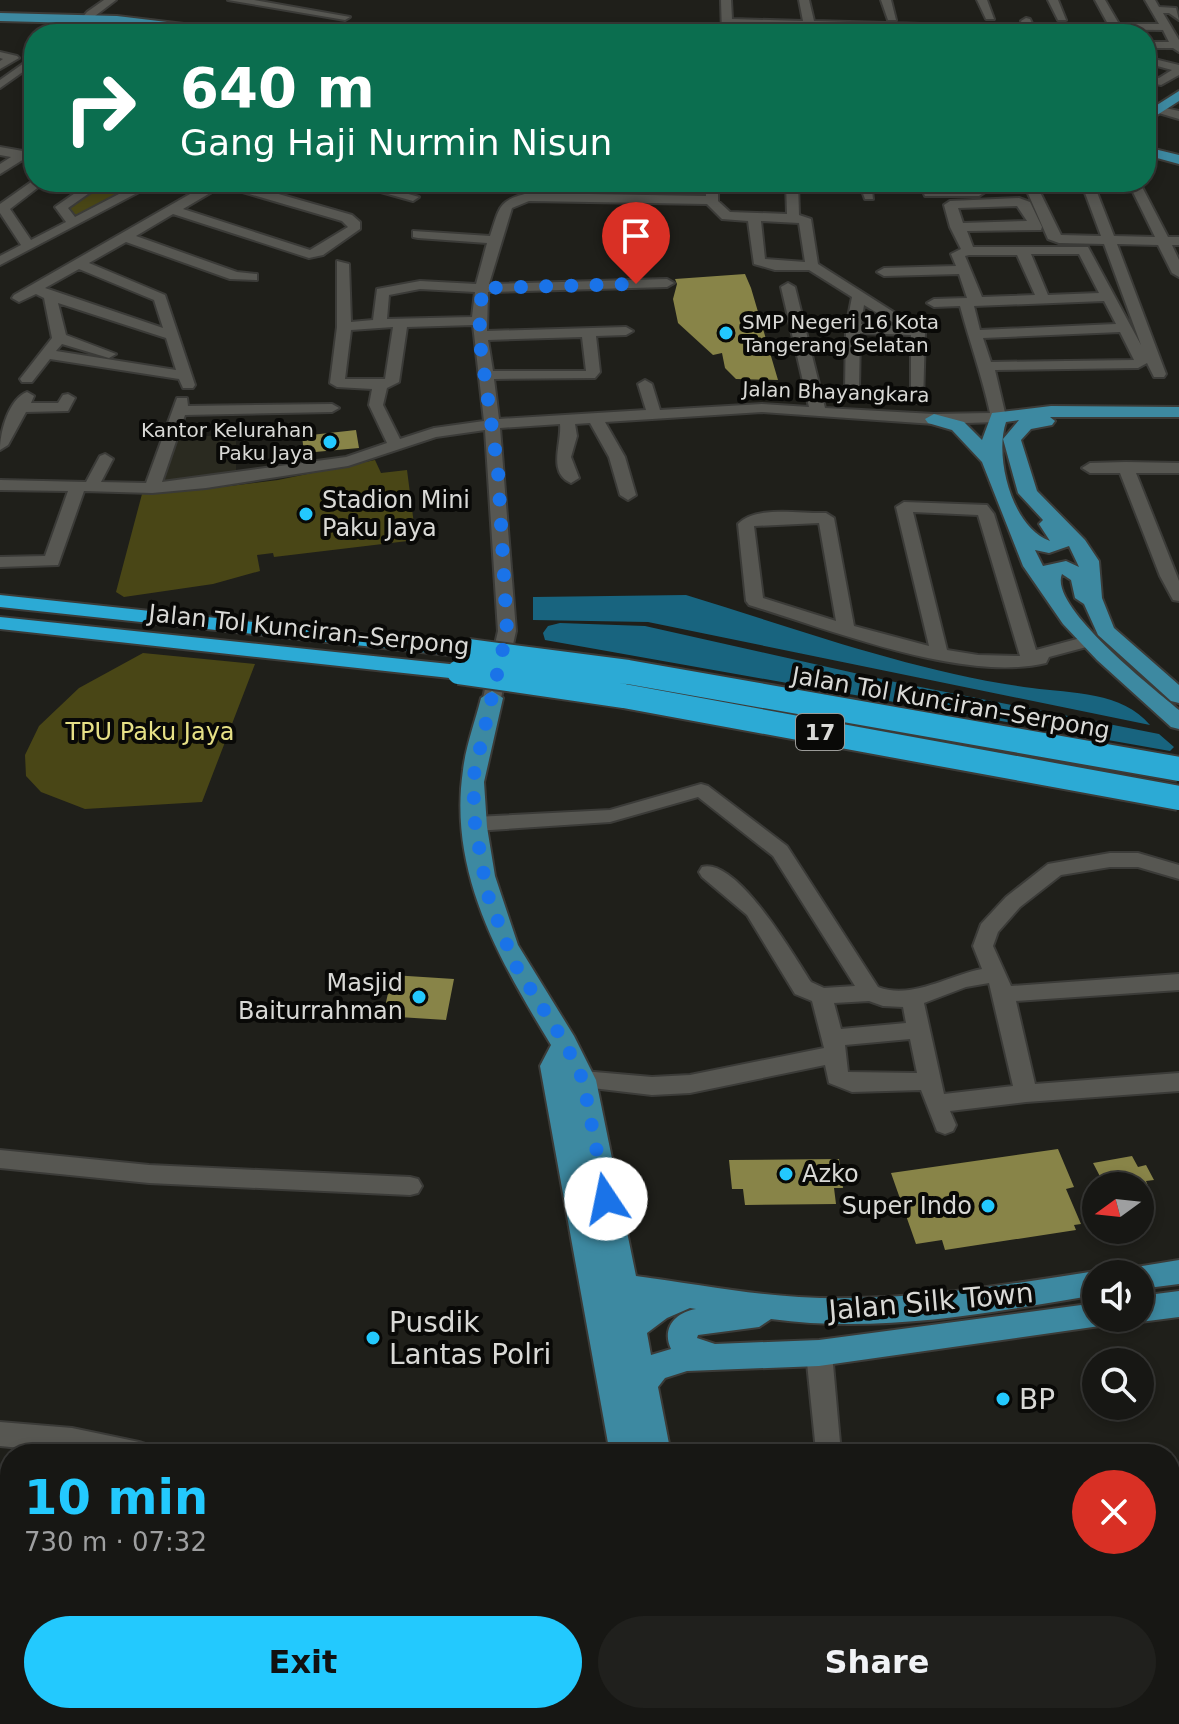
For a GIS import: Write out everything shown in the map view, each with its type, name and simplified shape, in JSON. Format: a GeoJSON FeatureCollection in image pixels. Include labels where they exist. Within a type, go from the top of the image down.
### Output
{"type":"FeatureCollection","features":[{"type":"Feature","properties":{"kind":"highway","name":"Jalan Tol Kunciran–Serpong"},"geometry":{"type":"LineString","coordinates":[[0,601],[468,651],[628,672],[1179,769]]}},
{"type":"Feature","properties":{"kind":"highway","name":"Jalan Tol Kunciran–Serpong"},"geometry":{"type":"LineString","coordinates":[[0,623],[459,672],[624,696],[1179,798]]}},
{"type":"Feature","properties":{"kind":"main road"},"geometry":{"type":"LineString","coordinates":[[0,17],[81,24]]}},
{"type":"Feature","properties":{"kind":"main road"},"geometry":{"type":"LineString","coordinates":[[0,25],[24,25]]}},
{"type":"Feature","properties":{"kind":"main road"},"geometry":{"type":"LineString","coordinates":[[1156,109],[1179,86]]}},
{"type":"Feature","properties":{"kind":"main road"},"geometry":{"type":"LineString","coordinates":[[1156,109],[1179,95]]}},
{"type":"Feature","properties":{"kind":"main road"},"geometry":{"type":"LineString","coordinates":[[1156,145],[1179,151]]}},
{"type":"Feature","properties":{"kind":"main road"},"geometry":{"type":"LineString","coordinates":[[1156,154],[1179,160]]}},
{"type":"Feature","properties":{"kind":"main road","name":"Jalan Bhayangkara"},"geometry":{"type":"LineString","coordinates":[[998,417],[1051,411],[1179,412]]}},
{"type":"Feature","properties":{"kind":"main road"},"geometry":{"type":"LineString","coordinates":[[998,417],[991,438],[991,460],[1033,565],[1059,606],[1092,645],[1179,722]]}},
{"type":"Feature","properties":{"kind":"main road"},"geometry":{"type":"LineString","coordinates":[[934,419],[958,426],[991,460]]}},
{"type":"Feature","properties":{"kind":"main road"},"geometry":{"type":"LineString","coordinates":[[1095,611],[1089,561],[1078,544],[1028,493],[1011,443],[1014,434],[1025,424],[1042,421],[1179,422]]}},
{"type":"Feature","properties":{"kind":"main road"},"geometry":{"type":"LineString","coordinates":[[1014,522],[1044,548],[1058,546],[1061,539],[1051,530],[1046,514]]}},
{"type":"Feature","properties":{"kind":"main road"},"geometry":{"type":"LineString","coordinates":[[1059,606],[1050,578],[1051,569],[1066,567],[1081,577],[1082,595],[1105,631],[1179,696]]}},
{"type":"Feature","properties":{"kind":"main road"},"geometry":{"type":"LineString","coordinates":[[492,698],[473,779],[475,824],[487,893],[514,963],[565,1043],[583,1080],[653,1444]]}},
{"type":"Feature","properties":{"kind":"main road"},"geometry":{"type":"LineString","coordinates":[[565,1043],[553,1066],[624,1444]]}},
{"type":"Feature","properties":{"kind":"main road"},"geometry":{"type":"LineString","coordinates":[[1154,1275],[1179,1272]]}},
{"type":"Feature","properties":{"kind":"main road","name":"Jalan Silk Town"},"geometry":{"type":"LineString","coordinates":[[623,1287],[798,1310],[878,1311],[974,1303],[1082,1285]]}},
{"type":"Feature","properties":{"kind":"main road"},"geometry":{"type":"LineString","coordinates":[[608,1362],[631,1328],[654,1308],[691,1295]]}},
{"type":"Feature","properties":{"kind":"main road"},"geometry":{"type":"LineString","coordinates":[[1154,1307],[1179,1304]]}},
{"type":"Feature","properties":{"kind":"main road"},"geometry":{"type":"LineString","coordinates":[[715,1357],[687,1348],[682,1341],[683,1330],[690,1323],[798,1310]]}},
{"type":"Feature","properties":{"kind":"main road","name":"Jalan Silk Town"},"geometry":{"type":"LineString","coordinates":[[641,1384],[655,1367],[687,1358],[819,1353],[1082,1318]]}},
{"type":"Feature","properties":{"kind":"street"},"geometry":{"type":"LineString","coordinates":[[81,24],[111,0]]}},
{"type":"Feature","properties":{"kind":"street"},"geometry":{"type":"LineString","coordinates":[[81,24],[126,0]]}},
{"type":"Feature","properties":{"kind":"street"},"geometry":{"type":"LineString","coordinates":[[233,0],[345,17]]}},
{"type":"Feature","properties":{"kind":"street"},"geometry":{"type":"LineString","coordinates":[[726,0],[732,24]]}},
{"type":"Feature","properties":{"kind":"street"},"geometry":{"type":"LineString","coordinates":[[734,24],[738,0]]}},
{"type":"Feature","properties":{"kind":"street"},"geometry":{"type":"LineString","coordinates":[[804,0],[810,24]]}},
{"type":"Feature","properties":{"kind":"street"},"geometry":{"type":"LineString","coordinates":[[886,0],[892,18]]}},
{"type":"Feature","properties":{"kind":"street"},"geometry":{"type":"LineString","coordinates":[[982,0],[990,17]]}},
{"type":"Feature","properties":{"kind":"street"},"geometry":{"type":"LineString","coordinates":[[1053,0],[1071,24]]}},
{"type":"Feature","properties":{"kind":"street"},"geometry":{"type":"LineString","coordinates":[[1100,0],[1113,24]]}},
{"type":"Feature","properties":{"kind":"street"},"geometry":{"type":"LineString","coordinates":[[1153,5],[1172,10],[1179,17]]}},
{"type":"Feature","properties":{"kind":"street"},"geometry":{"type":"LineString","coordinates":[[1153,5],[1174,38]]}},
{"type":"Feature","properties":{"kind":"street"},"geometry":{"type":"LineString","coordinates":[[0,66],[13,58],[4,55]]}},
{"type":"Feature","properties":{"kind":"street"},"geometry":{"type":"LineString","coordinates":[[1156,63],[1179,69]]}},
{"type":"Feature","properties":{"kind":"street"},"geometry":{"type":"LineString","coordinates":[[4,82],[24,67]]}},
{"type":"Feature","properties":{"kind":"street"},"geometry":{"type":"LineString","coordinates":[[1156,81],[1161,82],[1179,69]]}},
{"type":"Feature","properties":{"kind":"street"},"geometry":{"type":"LineString","coordinates":[[4,82],[24,79]]}},
{"type":"Feature","properties":{"kind":"street"},"geometry":{"type":"LineString","coordinates":[[0,101],[24,83]]}},
{"type":"Feature","properties":{"kind":"street"},"geometry":{"type":"LineString","coordinates":[[1156,110],[1179,115]]}},
{"type":"Feature","properties":{"kind":"street"},"geometry":{"type":"LineString","coordinates":[[0,151],[17,158]]}},
{"type":"Feature","properties":{"kind":"street"},"geometry":{"type":"LineString","coordinates":[[0,170],[17,158]]}},
{"type":"Feature","properties":{"kind":"street"},"geometry":{"type":"LineString","coordinates":[[25,192],[3,208],[29,246]]}},
{"type":"Feature","properties":{"kind":"street"},"geometry":{"type":"LineString","coordinates":[[73,223],[61,207],[84,192]]}},
{"type":"Feature","properties":{"kind":"street"},"geometry":{"type":"LineString","coordinates":[[0,261],[133,192]]}},
{"type":"Feature","properties":{"kind":"street"},"geometry":{"type":"LineString","coordinates":[[19,298],[204,192]]}},
{"type":"Feature","properties":{"kind":"street"},"geometry":{"type":"LineString","coordinates":[[173,210],[309,254],[318,252],[354,229],[354,222],[347,218],[256,192]]}},
{"type":"Feature","properties":{"kind":"street"},"geometry":{"type":"LineString","coordinates":[[390,192],[418,199],[408,192]]}},
{"type":"Feature","properties":{"kind":"street"},"geometry":{"type":"LineString","coordinates":[[711,192],[711,200]]}},
{"type":"Feature","properties":{"kind":"street"},"geometry":{"type":"LineString","coordinates":[[722,211],[727,202],[726,192]]}},
{"type":"Feature","properties":{"kind":"street"},"geometry":{"type":"LineString","coordinates":[[792,192],[793,217]]}},
{"type":"Feature","properties":{"kind":"street"},"geometry":{"type":"LineString","coordinates":[[868,192],[869,196]]}},
{"type":"Feature","properties":{"kind":"street"},"geometry":{"type":"LineString","coordinates":[[929,192],[979,192]]}},
{"type":"Feature","properties":{"kind":"street"},"geometry":{"type":"LineString","coordinates":[[1033,192],[1053,236],[1065,240],[1168,238],[1179,233]]}},
{"type":"Feature","properties":{"kind":"street"},"geometry":{"type":"LineString","coordinates":[[1091,192],[1159,374]]}},
{"type":"Feature","properties":{"kind":"street"},"geometry":{"type":"LineString","coordinates":[[1139,192],[1168,238],[1179,273]]}},
{"type":"Feature","properties":{"kind":"street"},"geometry":{"type":"LineString","coordinates":[[492,698],[507,631],[498,471],[479,329],[482,288],[506,207],[512,201],[529,197],[711,200],[731,218],[805,219],[812,266]]}},
{"type":"Feature","properties":{"kind":"street"},"geometry":{"type":"LineString","coordinates":[[968,251],[956,227],[950,205],[1019,202],[1026,205],[1047,250]]}},
{"type":"Feature","properties":{"kind":"street"},"geometry":{"type":"LineString","coordinates":[[754,217],[759,261],[775,266],[812,266],[918,332]]}},
{"type":"Feature","properties":{"kind":"street"},"geometry":{"type":"LineString","coordinates":[[956,227],[1035,225]]}},
{"type":"Feature","properties":{"kind":"street"},"geometry":{"type":"LineString","coordinates":[[418,234],[495,240]]}},
{"type":"Feature","properties":{"kind":"street"},"geometry":{"type":"LineString","coordinates":[[126,237],[235,276],[252,277]]}},
{"type":"Feature","properties":{"kind":"street"},"geometry":{"type":"LineString","coordinates":[[1077,249],[1087,253],[1142,363],[990,366],[996,360],[986,350],[982,333],[967,306],[975,297],[958,254],[968,251],[1077,249]]}},
{"type":"Feature","properties":{"kind":"street"},"geometry":{"type":"LineString","coordinates":[[1022,250],[1043,299]]}},
{"type":"Feature","properties":{"kind":"street"},"geometry":{"type":"LineString","coordinates":[[77,263],[160,298],[174,336],[186,384],[180,411],[152,488]]}},
{"type":"Feature","properties":{"kind":"street"},"geometry":{"type":"LineString","coordinates":[[342,264],[344,327],[337,383],[380,385],[392,382],[401,323]]}},
{"type":"Feature","properties":{"kind":"street"},"geometry":{"type":"LineString","coordinates":[[884,272],[963,270]]}},
{"type":"Feature","properties":{"kind":"street"},"geometry":{"type":"LineString","coordinates":[[380,323],[382,292],[420,285],[482,288],[667,283]]}},
{"type":"Feature","properties":{"kind":"street"},"geometry":{"type":"LineString","coordinates":[[788,287],[818,411]]}},
{"type":"Feature","properties":{"kind":"street"},"geometry":{"type":"LineString","coordinates":[[34,288],[174,336]]}},
{"type":"Feature","properties":{"kind":"street"},"geometry":{"type":"LineString","coordinates":[[27,379],[59,338],[50,296]]}},
{"type":"Feature","properties":{"kind":"street"},"geometry":{"type":"LineString","coordinates":[[859,297],[853,328],[854,393],[918,400],[918,332]]}},
{"type":"Feature","properties":{"kind":"street"},"geometry":{"type":"LineString","coordinates":[[934,303],[1110,297]]}},
{"type":"Feature","properties":{"kind":"street"},"geometry":{"type":"LineString","coordinates":[[344,327],[401,323],[589,334],[626,331]]}},
{"type":"Feature","properties":{"kind":"street"},"geometry":{"type":"LineString","coordinates":[[853,328],[918,332]]}},
{"type":"Feature","properties":{"kind":"street"},"geometry":{"type":"LineString","coordinates":[[982,333],[1126,328]]}},
{"type":"Feature","properties":{"kind":"street"},"geometry":{"type":"LineString","coordinates":[[485,375],[590,375],[593,372],[589,334]]}},
{"type":"Feature","properties":{"kind":"street"},"geometry":{"type":"LineString","coordinates":[[59,338],[152,371]]}},
{"type":"Feature","properties":{"kind":"street"},"geometry":{"type":"LineString","coordinates":[[47,354],[172,375],[186,384]]}},
{"type":"Feature","properties":{"kind":"street"},"geometry":{"type":"LineString","coordinates":[[990,366],[998,417]]}},
{"type":"Feature","properties":{"kind":"street"},"geometry":{"type":"LineString","coordinates":[[1000,386],[1000,381],[1007,378],[1179,373]]}},
{"type":"Feature","properties":{"kind":"street"},"geometry":{"type":"LineString","coordinates":[[645,384],[655,416]]}},
{"type":"Feature","properties":{"kind":"street"},"geometry":{"type":"LineString","coordinates":[[380,385],[376,405],[396,446]]}},
{"type":"Feature","properties":{"kind":"street"},"geometry":{"type":"LineString","coordinates":[[0,445],[24,402],[63,408],[68,398]]}},
{"type":"Feature","properties":{"kind":"street"},"geometry":{"type":"LineString","coordinates":[[180,411],[332,408]]}},
{"type":"Feature","properties":{"kind":"street","name":"Jalan Bhayangkara"},"geometry":{"type":"LineString","coordinates":[[0,485],[152,488],[310,469],[434,433],[492,424],[762,408],[934,419],[998,417]]}},
{"type":"Feature","properties":{"kind":"street"},"geometry":{"type":"LineString","coordinates":[[596,418],[599,434],[616,453],[628,495]]}},
{"type":"Feature","properties":{"kind":"street"},"geometry":{"type":"LineString","coordinates":[[567,419],[569,436],[563,457],[571,478]]}},
{"type":"Feature","properties":{"kind":"street"},"geometry":{"type":"LineString","coordinates":[[0,562],[58,566],[84,487],[105,459]]}},
{"type":"Feature","properties":{"kind":"street"},"geometry":{"type":"LineString","coordinates":[[1126,467],[1174,576],[1179,596]]}},
{"type":"Feature","properties":{"kind":"street"},"geometry":{"type":"LineString","coordinates":[[1090,468],[1179,468]]}},
{"type":"Feature","properties":{"kind":"street"},"geometry":{"type":"LineString","coordinates":[[939,653],[904,507],[981,508],[986,514],[1035,660]]}},
{"type":"Feature","properties":{"kind":"street"},"geometry":{"type":"LineString","coordinates":[[846,629],[826,518],[756,519],[746,524],[755,601],[846,629],[984,663],[1052,662],[1092,645]]}},
{"type":"Feature","properties":{"kind":"street"},"geometry":{"type":"LineString","coordinates":[[475,824],[610,816],[701,790],[780,851],[870,993]]}},
{"type":"Feature","properties":{"kind":"street"},"geometry":{"type":"LineString","coordinates":[[1026,1093],[1000,984],[983,946],[988,929],[1013,902],[1055,869],[1110,860],[1138,860],[1179,872]]}},
{"type":"Feature","properties":{"kind":"street"},"geometry":{"type":"LineString","coordinates":[[709,872],[754,910],[803,988],[822,996],[870,993],[883,998],[912,999],[963,980],[1000,984],[1179,982]]}},
{"type":"Feature","properties":{"kind":"street"},"geometry":{"type":"LineString","coordinates":[[822,996],[834,1046],[837,1077],[843,1081],[930,1081]]}},
{"type":"Feature","properties":{"kind":"street"},"geometry":{"type":"LineString","coordinates":[[912,999],[935,1104],[945,1125]]}},
{"type":"Feature","properties":{"kind":"street"},"geometry":{"type":"LineString","coordinates":[[583,1080],[652,1086],[690,1084],[834,1046],[917,1030]]}},
{"type":"Feature","properties":{"kind":"street"},"geometry":{"type":"LineString","coordinates":[[935,1104],[1026,1093],[1179,1082]]}},
{"type":"Feature","properties":{"kind":"street"},"geometry":{"type":"LineString","coordinates":[[0,1159],[149,1174],[410,1186]]}},
{"type":"Feature","properties":{"kind":"street"},"geometry":{"type":"LineString","coordinates":[[819,1353],[828,1444]]}},
{"type":"Feature","properties":{"kind":"street"},"geometry":{"type":"LineString","coordinates":[[0,1434],[91,1444]]}},
{"type":"Feature","properties":{"kind":"shaded area"},"geometry":{"type":"Polygon","coordinates":[[[236,435],[236,476],[164,484],[172,437],[236,435]]]}},
{"type":"Feature","properties":{"kind":"green space"},"geometry":{"type":"Polygon","coordinates":[[[89,192],[128,192],[75,218],[67,207],[89,192]]]}},
{"type":"Feature","properties":{"kind":"green space","name":"Stadion Mini Paku Jaya"},"geometry":{"type":"Polygon","coordinates":[[[375,460],[381,473],[407,470],[416,540],[274,557],[273,553],[257,555],[260,571],[213,584],[124,597],[116,592],[142,494],[278,480],[375,460]]]}},
{"type":"Feature","properties":{"kind":"green space","name":"TPU Paku Jaya"},"geometry":{"type":"Polygon","coordinates":[[[143,653],[255,664],[202,802],[85,809],[41,792],[26,776],[25,755],[39,726],[79,688],[143,653]]]}},
{"type":"Feature","properties":{"kind":"water"},"geometry":{"type":"Polygon","coordinates":[[[686,595],[858,649],[945,672],[1111,700],[1139,714],[1150,725],[648,622],[533,620],[533,597],[686,595]]]}},
{"type":"Feature","properties":{"kind":"water"},"geometry":{"type":"Polygon","coordinates":[[[560,623],[645,626],[890,681],[1159,734],[1174,747],[1170,751],[545,640],[543,633],[548,626],[560,623]]]}},
{"type":"Feature","properties":{"kind":"building","name":"SMP Negeri 16 Kota Tangerang Selatan"},"geometry":{"type":"Polygon","coordinates":[[[745,274],[778,380],[736,379],[725,368],[722,353],[713,355],[678,323],[673,299],[677,284],[675,279],[745,274]]]}},
{"type":"Feature","properties":{"kind":"building","name":"Kantor Kelurahan Paku Jaya"},"geometry":{"type":"Polygon","coordinates":[[[356,430],[359,448],[304,453],[302,436],[356,430]]]}},
{"type":"Feature","properties":{"kind":"building","name":"Masjid Baiturrahman"},"geometry":{"type":"Polygon","coordinates":[[[392,975],[454,979],[446,1020],[383,1016],[392,975]]]}},
{"type":"Feature","properties":{"kind":"building","name":"Super Indo"},"geometry":{"type":"Polygon","coordinates":[[[1058,1149],[1074,1187],[1066,1189],[1081,1224],[1074,1225],[1076,1230],[945,1250],[942,1240],[916,1244],[891,1173],[1058,1149]]]}},
{"type":"Feature","properties":{"kind":"building"},"geometry":{"type":"Polygon","coordinates":[[[1132,1156],[1138,1167],[1146,1165],[1150,1172],[1098,1172],[1093,1163],[1132,1156]]]}},
{"type":"Feature","properties":{"kind":"building","name":"Azko"},"geometry":{"type":"Polygon","coordinates":[[[839,1159],[843,1188],[834,1188],[836,1204],[745,1205],[743,1189],[732,1189],[729,1160],[839,1159]]]}},
{"type":"Feature","properties":{"kind":"place","name":"SMP Negeri 16 Kota Tangerang Selatan"},"geometry":{"type":"Point","coordinates":[726,333]}},
{"type":"Feature","properties":{"kind":"place","name":"Kantor Kelurahan Paku Jaya"},"geometry":{"type":"Point","coordinates":[330,442]}},
{"type":"Feature","properties":{"kind":"place","name":"Stadion Mini Paku Jaya"},"geometry":{"type":"Point","coordinates":[306,514]}},
{"type":"Feature","properties":{"kind":"place","name":"Masjid Baiturrahman"},"geometry":{"type":"Point","coordinates":[419,997]}},
{"type":"Feature","properties":{"kind":"place","name":"Azko"},"geometry":{"type":"Point","coordinates":[786,1174]}},
{"type":"Feature","properties":{"kind":"place","name":"Super Indo"},"geometry":{"type":"Point","coordinates":[988,1206]}},
{"type":"Feature","properties":{"kind":"place","name":"Pusdik Lantas Polri"},"geometry":{"type":"Point","coordinates":[373,1338]}},
{"type":"Feature","properties":{"kind":"place","name":"BP"},"geometry":{"type":"Point","coordinates":[1003,1399]}},
{"type":"Feature","properties":{"kind":"route"},"geometry":{"type":"LineString","coordinates":[[606,1199],[583,1080],[565,1043],[514,963],[487,893],[475,824],[473,779],[507,631],[498,471],[479,321],[482,288],[636,284]]}}]}
